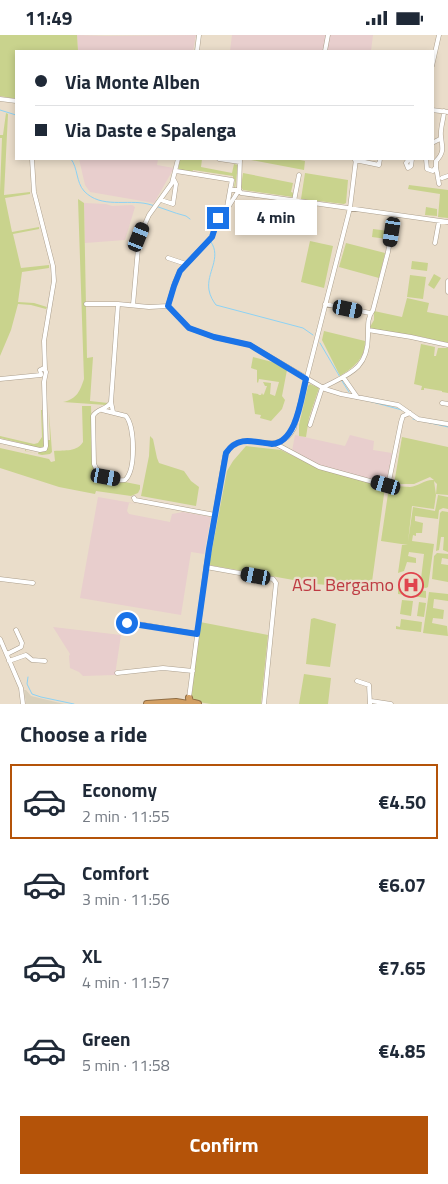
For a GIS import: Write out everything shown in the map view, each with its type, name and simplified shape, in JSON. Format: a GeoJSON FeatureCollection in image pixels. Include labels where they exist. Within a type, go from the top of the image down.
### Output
{"type":"FeatureCollection","features":[{"type":"Feature","properties":{"kind":"highway"},"geometry":{"type":"LineString","coordinates":[[147,704],[189,701],[198,704]]}},
{"type":"Feature","properties":{"kind":"street"},"geometry":{"type":"LineString","coordinates":[[197,50],[199,35]]}},
{"type":"Feature","properties":{"kind":"street"},"geometry":{"type":"LineString","coordinates":[[325,50],[328,35]]}},
{"type":"Feature","properties":{"kind":"street"},"geometry":{"type":"LineString","coordinates":[[434,57],[439,35]]}},
{"type":"Feature","properties":{"kind":"street"},"geometry":{"type":"LineString","coordinates":[[0,99],[15,101]]}},
{"type":"Feature","properties":{"kind":"street"},"geometry":{"type":"LineString","coordinates":[[439,184],[436,161],[442,157],[443,141],[441,137],[446,111]]}},
{"type":"Feature","properties":{"kind":"street"},"geometry":{"type":"LineString","coordinates":[[434,142],[441,137]]}},
{"type":"Feature","properties":{"kind":"street"},"geometry":{"type":"LineString","coordinates":[[0,441],[40,450],[45,449],[46,446],[42,372],[54,281],[53,266],[34,192],[32,160]]}},
{"type":"Feature","properties":{"kind":"street"},"geometry":{"type":"LineString","coordinates":[[133,305],[139,237],[149,215],[174,179],[178,160]]}},
{"type":"Feature","properties":{"kind":"street"},"geometry":{"type":"LineString","coordinates":[[276,444],[285,439],[292,431],[350,208],[356,160]]}},
{"type":"Feature","properties":{"kind":"street"},"geometry":{"type":"LineString","coordinates":[[360,160],[378,165],[380,160]]}},
{"type":"Feature","properties":{"kind":"street"},"geometry":{"type":"LineString","coordinates":[[426,160],[428,171],[433,171],[436,167]]}},
{"type":"Feature","properties":{"kind":"street"},"geometry":{"type":"LineString","coordinates":[[168,306],[175,282],[186,264],[212,237],[218,218],[227,209],[239,190],[240,161]]}},
{"type":"Feature","properties":{"kind":"street"},"geometry":{"type":"LineString","coordinates":[[176,171],[232,180],[227,209]]}},
{"type":"Feature","properties":{"kind":"street"},"geometry":{"type":"LineString","coordinates":[[294,201],[298,175]]}},
{"type":"Feature","properties":{"kind":"street"},"geometry":{"type":"LineString","coordinates":[[442,178],[448,176]]}},
{"type":"Feature","properties":{"kind":"street"},"geometry":{"type":"LineString","coordinates":[[161,200],[172,204],[176,184],[174,179]]}},
{"type":"Feature","properties":{"kind":"street"},"geometry":{"type":"LineString","coordinates":[[230,190],[239,190],[241,193],[294,201],[448,222]]}},
{"type":"Feature","properties":{"kind":"street"},"geometry":{"type":"LineString","coordinates":[[310,425],[322,387],[352,371],[364,360],[367,350],[368,318],[373,310],[388,252],[394,215]]}},
{"type":"Feature","properties":{"kind":"street"},"geometry":{"type":"LineString","coordinates":[[435,243],[438,221]]}},
{"type":"Feature","properties":{"kind":"street"},"geometry":{"type":"LineString","coordinates":[[168,258],[186,264]]}},
{"type":"Feature","properties":{"kind":"street"},"geometry":{"type":"LineString","coordinates":[[448,281],[448,292]]}},
{"type":"Feature","properties":{"kind":"street"},"geometry":{"type":"LineString","coordinates":[[86,304],[168,306],[189,328],[214,337],[250,345],[306,379],[332,392],[398,405],[418,419],[448,424]]}},
{"type":"Feature","properties":{"kind":"street"},"geometry":{"type":"LineString","coordinates":[[113,412],[111,402],[118,304]]}},
{"type":"Feature","properties":{"kind":"street"},"geometry":{"type":"LineString","coordinates":[[325,304],[370,313]]}},
{"type":"Feature","properties":{"kind":"street"},"geometry":{"type":"LineString","coordinates":[[368,330],[448,345]]}},
{"type":"Feature","properties":{"kind":"street"},"geometry":{"type":"LineString","coordinates":[[0,379],[42,372]]}},
{"type":"Feature","properties":{"kind":"street"},"geometry":{"type":"LineString","coordinates":[[341,378],[357,397]]}},
{"type":"Feature","properties":{"kind":"street"},"geometry":{"type":"LineString","coordinates":[[102,410],[111,402]]}},
{"type":"Feature","properties":{"kind":"street"},"geometry":{"type":"LineString","coordinates":[[442,403],[448,404]]}},
{"type":"Feature","properties":{"kind":"street"},"geometry":{"type":"LineString","coordinates":[[102,410],[128,418],[131,429],[132,458],[130,475],[125,480],[106,477],[100,474],[95,466],[93,416],[96,411],[102,410]]}},
{"type":"Feature","properties":{"kind":"street"},"geometry":{"type":"LineString","coordinates":[[189,701],[206,567],[224,459],[228,450],[244,440],[276,444],[319,467],[388,486],[401,422],[403,416],[410,413]]}},
{"type":"Feature","properties":{"kind":"street"},"geometry":{"type":"LineString","coordinates":[[134,498],[135,500],[215,515]]}},
{"type":"Feature","properties":{"kind":"street"},"geometry":{"type":"LineString","coordinates":[[206,567],[275,581],[264,704]]}},
{"type":"Feature","properties":{"kind":"street"},"geometry":{"type":"LineString","coordinates":[[0,579],[33,583]]}},
{"type":"Feature","properties":{"kind":"street"},"geometry":{"type":"LineString","coordinates":[[127,623],[197,634]]}},
{"type":"Feature","properties":{"kind":"street"},"geometry":{"type":"LineString","coordinates":[[7,654],[21,647],[22,643],[16,630]]}},
{"type":"Feature","properties":{"kind":"street"},"geometry":{"type":"LineString","coordinates":[[0,639],[21,688],[23,704]]}},
{"type":"Feature","properties":{"kind":"street"},"geometry":{"type":"LineString","coordinates":[[10,661],[26,655],[32,660],[45,661]]}},
{"type":"Feature","properties":{"kind":"street"},"geometry":{"type":"LineString","coordinates":[[117,673],[163,668],[192,671]]}},
{"type":"Feature","properties":{"kind":"street"},"geometry":{"type":"LineString","coordinates":[[357,681],[369,685],[371,702],[391,704]]}},
{"type":"Feature","properties":{"kind":"shaded area"},"geometry":{"type":"Polygon","coordinates":[[[77,35],[196,35],[193,50],[78,50],[77,35]]]}},
{"type":"Feature","properties":{"kind":"shaded area"},"geometry":{"type":"Polygon","coordinates":[[[232,35],[373,35],[371,50],[230,50],[232,35]]]}},
{"type":"Feature","properties":{"kind":"shaded area"},"geometry":{"type":"Polygon","coordinates":[[[79,160],[158,160],[157,165],[174,168],[154,203],[90,192],[85,185],[79,160]]]}},
{"type":"Feature","properties":{"kind":"shaded area"},"geometry":{"type":"Polygon","coordinates":[[[84,203],[112,206],[132,205],[135,207],[125,240],[85,243],[84,203]]]}},
{"type":"Feature","properties":{"kind":"shaded area"},"geometry":{"type":"Polygon","coordinates":[[[295,435],[345,446],[350,435],[374,441],[373,450],[392,453],[387,484],[320,465],[292,451],[295,435]]]}},
{"type":"Feature","properties":{"kind":"shaded area"},"geometry":{"type":"Polygon","coordinates":[[[98,497],[138,504],[129,503],[127,511],[129,514],[170,522],[172,514],[183,512],[211,517],[204,554],[191,552],[181,615],[80,598],[98,497]]]}},
{"type":"Feature","properties":{"kind":"shaded area"},"geometry":{"type":"Polygon","coordinates":[[[53,627],[121,635],[115,675],[83,676],[70,668],[70,654],[53,627]]]}},
{"type":"Feature","properties":{"kind":"shaded area"},"geometry":{"type":"Polygon","coordinates":[[[24,690],[31,696],[64,704],[26,704],[24,690]]]}},
{"type":"Feature","properties":{"kind":"green space"},"geometry":{"type":"Polygon","coordinates":[[[0,35],[77,35],[78,50],[15,50],[15,99],[0,96],[0,35]]]}},
{"type":"Feature","properties":{"kind":"green space"},"geometry":{"type":"Polygon","coordinates":[[[6,113],[8,114],[4,195],[30,192],[30,194],[5,198],[12,232],[39,227],[39,229],[13,234],[21,268],[49,265],[49,268],[22,272],[18,302],[34,303],[47,307],[46,309],[18,304],[11,330],[0,356],[0,191],[2,138],[0,138],[0,135],[3,135],[6,113]]]}},
{"type":"Feature","properties":{"kind":"green space"},"geometry":{"type":"Polygon","coordinates":[[[180,160],[202,160],[201,167],[232,173],[234,164],[238,165],[235,189],[235,179],[233,179],[233,176],[193,170],[192,173],[178,171],[180,160]]]}},
{"type":"Feature","properties":{"kind":"green space"},"geometry":{"type":"Polygon","coordinates":[[[251,160],[300,160],[305,161],[304,170],[251,160]]]}},
{"type":"Feature","properties":{"kind":"green space"},"geometry":{"type":"Polygon","coordinates":[[[243,173],[293,183],[291,192],[294,193],[293,197],[243,190],[241,187],[243,173]]]}},
{"type":"Feature","properties":{"kind":"green space"},"geometry":{"type":"Polygon","coordinates":[[[305,173],[348,180],[346,203],[301,199],[305,173]]]}},
{"type":"Feature","properties":{"kind":"green space"},"geometry":{"type":"Polygon","coordinates":[[[409,185],[448,190],[448,218],[438,217],[440,194],[408,189],[409,185]]]}},
{"type":"Feature","properties":{"kind":"green space"},"geometry":{"type":"Polygon","coordinates":[[[78,199],[84,203],[87,358],[93,357],[90,401],[108,403],[106,405],[63,402],[72,399],[77,394],[84,379],[78,199]]]}},
{"type":"Feature","properties":{"kind":"green space"},"geometry":{"type":"Polygon","coordinates":[[[426,207],[437,209],[437,216],[425,215],[426,207]]]}},
{"type":"Feature","properties":{"kind":"green space"},"geometry":{"type":"Polygon","coordinates":[[[373,229],[389,231],[387,239],[372,237],[373,229]]]}},
{"type":"Feature","properties":{"kind":"green space"},"geometry":{"type":"Polygon","coordinates":[[[310,241],[333,246],[324,288],[301,282],[310,241]]]}},
{"type":"Feature","properties":{"kind":"green space"},"geometry":{"type":"Polygon","coordinates":[[[346,243],[385,253],[379,278],[339,267],[346,243]]]}},
{"type":"Feature","properties":{"kind":"green space"},"geometry":{"type":"Polygon","coordinates":[[[412,261],[428,263],[427,271],[411,269],[412,261]]]}},
{"type":"Feature","properties":{"kind":"green space"},"geometry":{"type":"Polygon","coordinates":[[[434,274],[441,278],[434,289],[428,285],[434,274]]]}},
{"type":"Feature","properties":{"kind":"green space"},"geometry":{"type":"Polygon","coordinates":[[[410,275],[426,277],[423,299],[407,297],[410,275]]]}},
{"type":"Feature","properties":{"kind":"green space"},"geometry":{"type":"Polygon","coordinates":[[[407,298],[429,303],[427,312],[448,316],[448,343],[370,327],[374,320],[374,311],[402,317],[407,298]]]}},
{"type":"Feature","properties":{"kind":"green space"},"geometry":{"type":"Polygon","coordinates":[[[324,331],[365,341],[361,358],[340,376],[322,340],[324,331]]]}},
{"type":"Feature","properties":{"kind":"green space"},"geometry":{"type":"Polygon","coordinates":[[[421,344],[435,347],[434,356],[436,356],[438,348],[448,348],[448,393],[424,388],[424,390],[421,390],[422,386],[414,384],[421,344]]]}},
{"type":"Feature","properties":{"kind":"green space"},"geometry":{"type":"Polygon","coordinates":[[[253,357],[276,363],[287,370],[282,396],[285,400],[282,409],[271,421],[260,418],[261,415],[255,414],[252,393],[261,395],[262,393],[263,395],[267,386],[263,382],[271,383],[270,394],[275,396],[279,382],[259,379],[258,383],[257,370],[251,368],[253,357]]]}},
{"type":"Feature","properties":{"kind":"green space"},"geometry":{"type":"Polygon","coordinates":[[[310,384],[319,388],[309,418],[306,437],[299,436],[299,425],[310,384]]]}},
{"type":"Feature","properties":{"kind":"green space"},"geometry":{"type":"Polygon","coordinates":[[[82,406],[91,406],[93,464],[95,469],[99,474],[109,479],[109,482],[119,484],[120,481],[140,485],[138,493],[131,496],[96,491],[95,494],[59,487],[0,468],[0,448],[49,459],[51,462],[55,461],[54,451],[70,450],[80,445],[83,442],[82,406]]]}},
{"type":"Feature","properties":{"kind":"green space"},"geometry":{"type":"Polygon","coordinates":[[[41,410],[44,448],[28,446],[0,438],[0,436],[34,444],[38,443],[42,437],[41,410]]]}},
{"type":"Feature","properties":{"kind":"green space"},"geometry":{"type":"Polygon","coordinates":[[[49,412],[52,452],[42,455],[25,451],[26,448],[26,451],[38,454],[39,451],[44,452],[47,450],[48,440],[50,440],[49,412]]]}},
{"type":"Feature","properties":{"kind":"green space"},"geometry":{"type":"Polygon","coordinates":[[[150,436],[153,439],[159,463],[184,471],[191,481],[199,487],[196,506],[141,496],[149,456],[150,436]]]}},
{"type":"Feature","properties":{"kind":"green space"},"geometry":{"type":"Polygon","coordinates":[[[402,437],[448,447],[448,495],[436,494],[437,484],[434,481],[436,495],[434,509],[412,506],[408,542],[413,507],[435,511],[438,495],[448,497],[448,509],[443,508],[439,510],[438,519],[415,516],[415,521],[423,523],[422,533],[416,533],[416,536],[413,535],[412,541],[434,544],[428,587],[426,588],[420,587],[424,554],[409,552],[408,556],[416,558],[416,563],[407,562],[404,571],[398,573],[402,545],[408,545],[381,541],[389,487],[410,487],[434,480],[430,477],[414,484],[394,484],[402,437]]]}},
{"type":"Feature","properties":{"kind":"green space"},"geometry":{"type":"Polygon","coordinates":[[[246,446],[281,450],[318,468],[385,487],[371,589],[316,584],[209,565],[227,471],[246,446]]]}},
{"type":"Feature","properties":{"kind":"green space"},"geometry":{"type":"Polygon","coordinates":[[[442,511],[448,512],[448,552],[443,550],[444,537],[441,537],[439,550],[436,551],[440,513],[442,511]]]}},
{"type":"Feature","properties":{"kind":"green space"},"geometry":{"type":"Polygon","coordinates":[[[437,553],[448,554],[448,559],[442,558],[441,564],[448,565],[448,582],[432,579],[434,556],[437,553]]]}},
{"type":"Feature","properties":{"kind":"green space"},"geometry":{"type":"Polygon","coordinates":[[[398,587],[426,591],[426,598],[398,594],[398,587]]]}},
{"type":"Feature","properties":{"kind":"green space"},"geometry":{"type":"Polygon","coordinates":[[[429,592],[448,594],[448,601],[434,599],[433,608],[444,610],[443,619],[433,618],[432,623],[447,626],[448,636],[423,633],[429,592]]]}},
{"type":"Feature","properties":{"kind":"green space"},"geometry":{"type":"Polygon","coordinates":[[[402,600],[413,601],[411,616],[400,614],[402,600]]]}},
{"type":"Feature","properties":{"kind":"green space"},"geometry":{"type":"Polygon","coordinates":[[[419,602],[426,603],[424,617],[417,616],[419,602]]]}},
{"type":"Feature","properties":{"kind":"green space"},"geometry":{"type":"Polygon","coordinates":[[[314,618],[336,624],[330,667],[306,664],[311,619],[314,618]]]}},
{"type":"Feature","properties":{"kind":"green space"},"geometry":{"type":"Polygon","coordinates":[[[401,619],[422,622],[421,632],[396,629],[396,626],[400,627],[401,619]]]}},
{"type":"Feature","properties":{"kind":"green space"},"geometry":{"type":"Polygon","coordinates":[[[200,622],[268,635],[261,704],[211,704],[191,701],[200,622]]]}},
{"type":"Feature","properties":{"kind":"green space"},"geometry":{"type":"Polygon","coordinates":[[[304,674],[331,678],[328,704],[299,704],[304,674]]]}},
{"type":"Feature","properties":{"kind":"waterway"},"geometry":{"type":"LineString","coordinates":[[0,110],[15,115]]}},
{"type":"Feature","properties":{"kind":"waterway"},"geometry":{"type":"LineString","coordinates":[[72,160],[81,187],[91,197],[106,202],[148,204],[190,219]]}},
{"type":"Feature","properties":{"kind":"waterway"},"geometry":{"type":"LineString","coordinates":[[211,242],[215,254],[209,290],[216,305],[303,328],[313,335]]}},
{"type":"Feature","properties":{"kind":"waterway"},"geometry":{"type":"LineString","coordinates":[[320,343],[340,377]]}},
{"type":"Feature","properties":{"kind":"waterway"},"geometry":{"type":"LineString","coordinates":[[342,381],[349,392]]}},
{"type":"Feature","properties":{"kind":"waterway"},"geometry":{"type":"LineString","coordinates":[[365,400],[402,410]]}},
{"type":"Feature","properties":{"kind":"waterway"},"geometry":{"type":"LineString","coordinates":[[413,419],[448,427]]}},
{"type":"Feature","properties":{"kind":"waterway"},"geometry":{"type":"LineString","coordinates":[[28,677],[27,684],[32,694],[74,704]]}},
{"type":"Feature","properties":{"kind":"place","name":"ASL Bergamo"},"geometry":{"type":"Point","coordinates":[411,585]}},
{"type":"Feature","properties":{"kind":"route"},"geometry":{"type":"LineString","coordinates":[[127,623],[197,634],[209,549],[226,453],[230,448],[244,440],[276,444],[285,439],[294,428],[306,379],[255,347],[214,337],[189,328],[168,306],[171,292],[180,271],[212,237],[218,218]]}}]}
